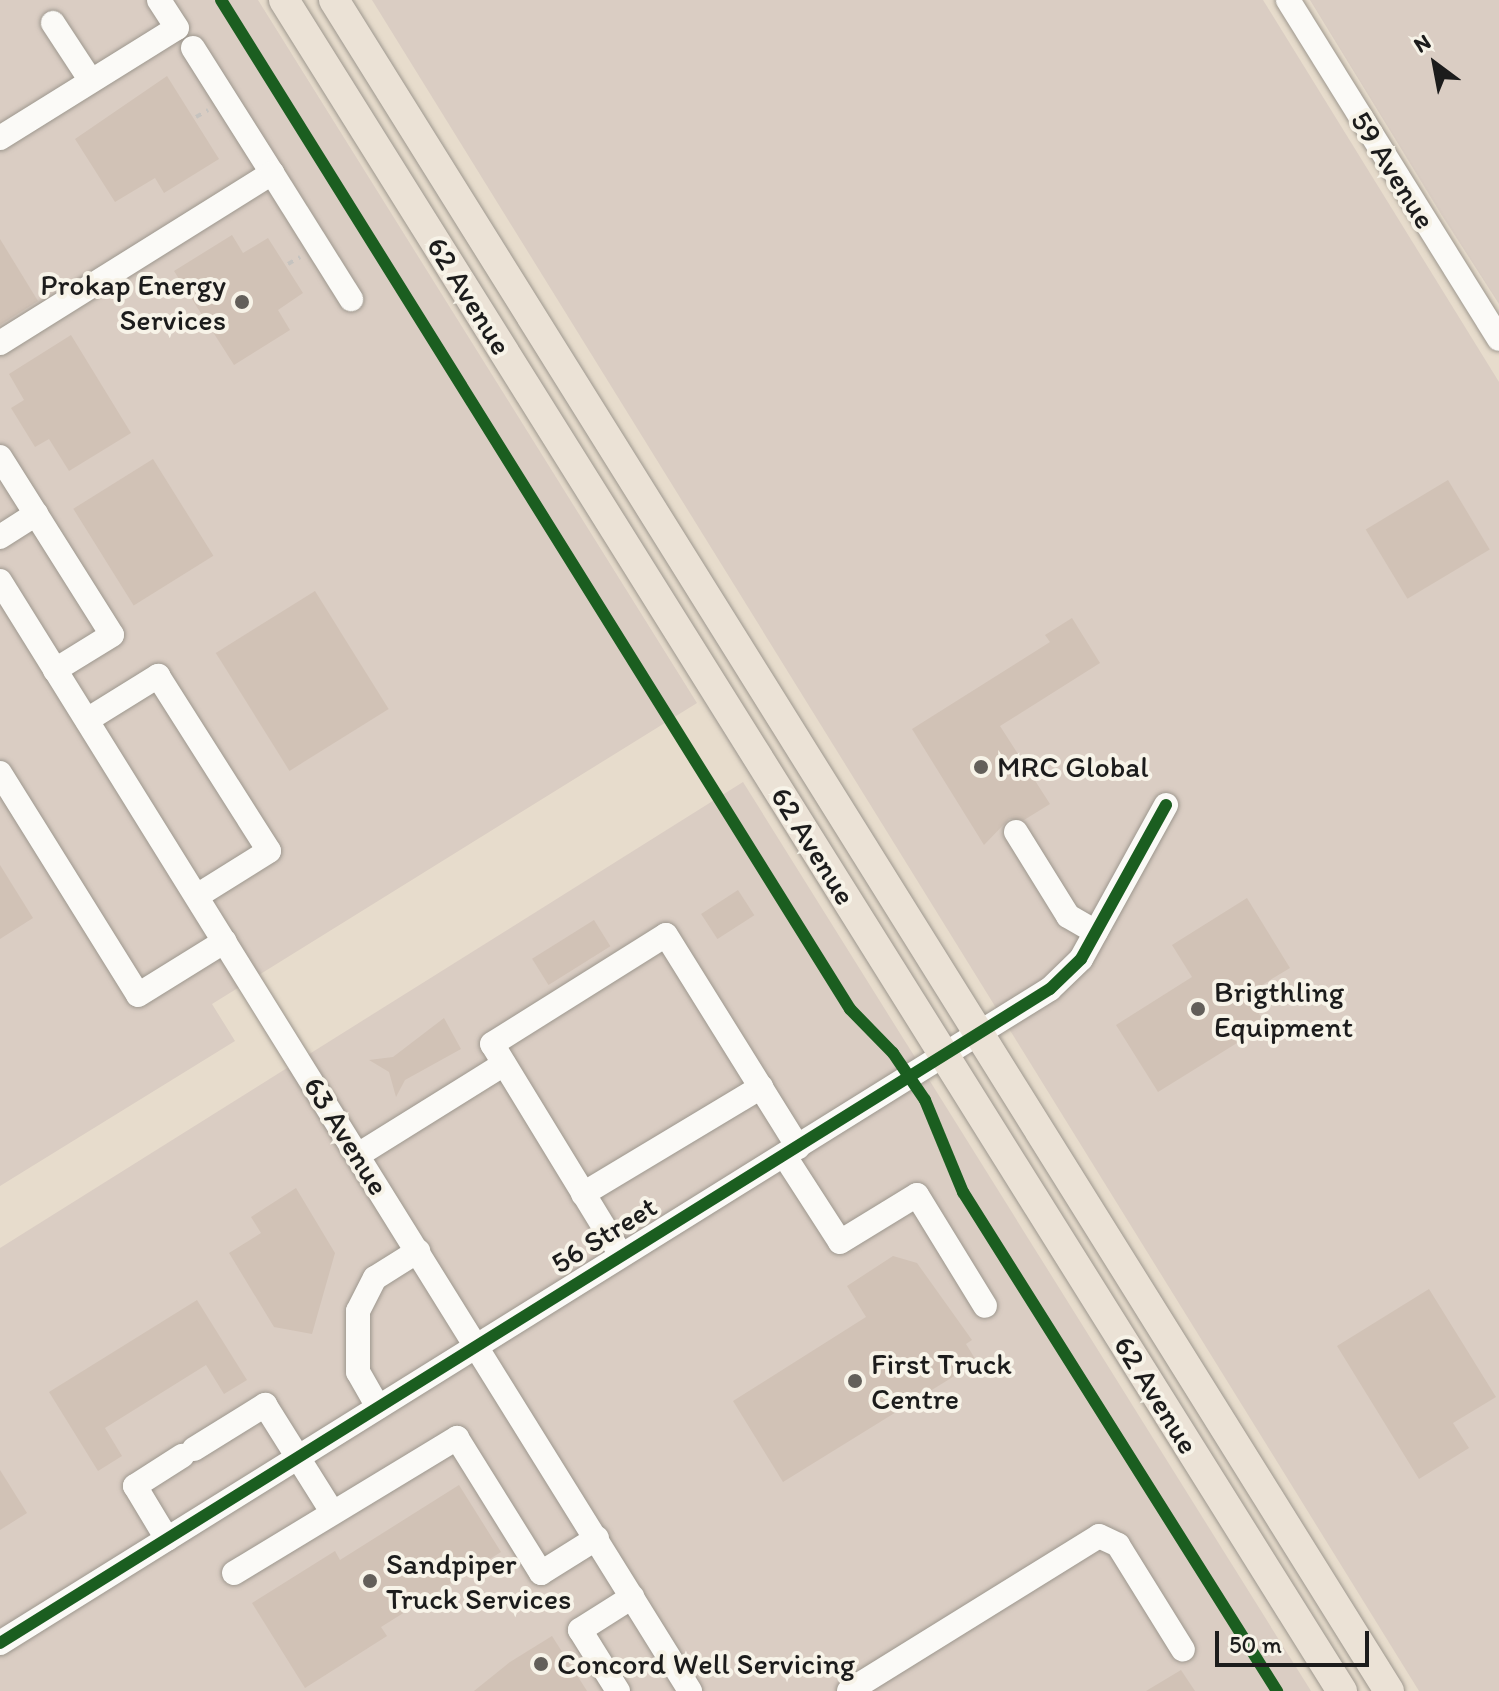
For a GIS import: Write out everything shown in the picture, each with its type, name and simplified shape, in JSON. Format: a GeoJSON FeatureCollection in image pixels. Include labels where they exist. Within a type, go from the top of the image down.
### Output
{"type":"FeatureCollection","features":[{"type":"Feature","properties":{"kind":"main road","name":"62 Avenue"},"geometry":{"type":"LineString","coordinates":[[284,0],[1342,1691]]}},
{"type":"Feature","properties":{"kind":"main road","name":"62 Avenue"},"geometry":{"type":"LineString","coordinates":[[334,0],[1389,1691]]}},
{"type":"Feature","properties":{"kind":"street"},"geometry":{"type":"LineString","coordinates":[[0,138],[177,28],[159,0]]}},
{"type":"Feature","properties":{"kind":"street","name":"59 Avenue"},"geometry":{"type":"LineString","coordinates":[[1288,0],[1499,339]]}},
{"type":"Feature","properties":{"kind":"street"},"geometry":{"type":"LineString","coordinates":[[53,23],[91,81]]}},
{"type":"Feature","properties":{"kind":"street"},"geometry":{"type":"LineString","coordinates":[[193,48],[351,299]]}},
{"type":"Feature","properties":{"kind":"street"},"geometry":{"type":"LineString","coordinates":[[0,343],[272,173]]}},
{"type":"Feature","properties":{"kind":"street"},"geometry":{"type":"LineString","coordinates":[[0,457],[112,635],[55,670]]}},
{"type":"Feature","properties":{"kind":"street"},"geometry":{"type":"LineString","coordinates":[[0,537],[36,514]]}},
{"type":"Feature","properties":{"kind":"street","name":"63 Avenue"},"geometry":{"type":"LineString","coordinates":[[0,581],[690,1691]]}},
{"type":"Feature","properties":{"kind":"street"},"geometry":{"type":"LineString","coordinates":[[87,720],[158,676],[269,851],[197,896]]}},
{"type":"Feature","properties":{"kind":"street"},"geometry":{"type":"LineString","coordinates":[[0,773],[138,995],[225,941]]}},
{"type":"Feature","properties":{"kind":"street","name":"56 Street"},"geometry":{"type":"LineString","coordinates":[[0,1643],[1050,989],[1081,959],[1166,805]]}},
{"type":"Feature","properties":{"kind":"street"},"geometry":{"type":"LineString","coordinates":[[1016,832],[1068,916],[1096,932]]}},
{"type":"Feature","properties":{"kind":"street"},"geometry":{"type":"LineString","coordinates":[[621,1255],[492,1044],[666,935],[761,1087],[840,1242],[917,1195],[985,1306]]}},
{"type":"Feature","properties":{"kind":"street"},"geometry":{"type":"LineString","coordinates":[[358,1155],[504,1064]]}},
{"type":"Feature","properties":{"kind":"street"},"geometry":{"type":"LineString","coordinates":[[583,1194],[761,1087]]}},
{"type":"Feature","properties":{"kind":"street"},"geometry":{"type":"LineString","coordinates":[[378,1407],[358,1372],[358,1311],[375,1278],[418,1251]]}},
{"type":"Feature","properties":{"kind":"street"},"geometry":{"type":"LineString","coordinates":[[167,1539],[135,1486],[265,1405],[332,1512]]}},
{"type":"Feature","properties":{"kind":"street"},"geometry":{"type":"LineString","coordinates":[[234,1573],[457,1438],[541,1573],[597,1538]]}},
{"type":"Feature","properties":{"kind":"street"},"geometry":{"type":"LineString","coordinates":[[849,1691],[1099,1536],[1118,1545],[1183,1650]]}},
{"type":"Feature","properties":{"kind":"street"},"geometry":{"type":"LineString","coordinates":[[618,1691],[580,1630],[632,1597]]}},
{"type":"Feature","properties":{"kind":"shaded area"},"geometry":{"type":"Polygon","coordinates":[[[0,0],[258,0],[697,703],[212,1004],[235,1041],[0,1186],[0,0]]]}},
{"type":"Feature","properties":{"kind":"shaded area"},"geometry":{"type":"Polygon","coordinates":[[[372,0],[1263,0],[1499,382],[1499,1691],[1419,1691],[372,0]]]}},
{"type":"Feature","properties":{"kind":"shaded area"},"geometry":{"type":"Polygon","coordinates":[[[1310,0],[1499,0],[1499,304],[1441,214],[1310,0]]]}},
{"type":"Feature","properties":{"kind":"shaded area"},"geometry":{"type":"Polygon","coordinates":[[[743,782],[1311,1691],[0,1691],[0,1248],[743,782]]]}},
{"type":"Feature","properties":{"kind":"building"},"geometry":{"type":"Polygon","coordinates":[[[167,76],[219,159],[164,193],[155,178],[115,202],[75,139],[167,76]]]}},
{"type":"Feature","properties":{"kind":"building","name":"Prokap Energy Services"},"geometry":{"type":"Polygon","coordinates":[[[232,235],[243,253],[268,238],[303,293],[278,310],[290,330],[234,365],[174,271],[232,235]]]}},
{"type":"Feature","properties":{"kind":"building"},"geometry":{"type":"Polygon","coordinates":[[[0,239],[38,301],[0,325],[0,239]]]}},
{"type":"Feature","properties":{"kind":"building"},"geometry":{"type":"Polygon","coordinates":[[[71,335],[131,433],[69,471],[49,439],[35,447],[11,408],[24,400],[9,374],[71,335]]]}},
{"type":"Feature","properties":{"kind":"building"},"geometry":{"type":"Polygon","coordinates":[[[153,459],[213,556],[134,605],[73,509],[153,459]]]}},
{"type":"Feature","properties":{"kind":"building"},"geometry":{"type":"Polygon","coordinates":[[[1448,480],[1490,549],[1407,599],[1366,529],[1448,480]]]}},
{"type":"Feature","properties":{"kind":"building"},"geometry":{"type":"Polygon","coordinates":[[[315,591],[389,709],[289,771],[216,653],[315,591]]]}},
{"type":"Feature","properties":{"kind":"building","name":"MRC Global"},"geometry":{"type":"Polygon","coordinates":[[[1072,618],[1100,663],[1000,726],[1050,804],[1024,820],[1009,819],[984,845],[912,729],[1050,642],[1045,635],[1072,618]]]}},
{"type":"Feature","properties":{"kind":"building"},"geometry":{"type":"Polygon","coordinates":[[[0,865],[33,918],[0,939],[0,865]]]}},
{"type":"Feature","properties":{"kind":"building"},"geometry":{"type":"Polygon","coordinates":[[[738,890],[754,915],[717,939],[701,914],[738,890]]]}},
{"type":"Feature","properties":{"kind":"building","name":"Brigthling Equipment"},"geometry":{"type":"Polygon","coordinates":[[[1247,898],[1290,968],[1247,994],[1266,1025],[1158,1092],[1116,1025],[1192,977],[1172,945],[1247,898]]]}},
{"type":"Feature","properties":{"kind":"building"},"geometry":{"type":"Polygon","coordinates":[[[594,920],[610,946],[549,985],[532,959],[594,920]]]}},
{"type":"Feature","properties":{"kind":"building"},"geometry":{"type":"Polygon","coordinates":[[[444,1018],[461,1049],[405,1080],[396,1097],[389,1072],[369,1060],[393,1057],[444,1018]]]}},
{"type":"Feature","properties":{"kind":"building"},"geometry":{"type":"Polygon","coordinates":[[[296,1188],[335,1253],[312,1334],[274,1327],[229,1253],[261,1233],[251,1217],[296,1188]]]}},
{"type":"Feature","properties":{"kind":"building","name":"First Truck Centre"},"geometry":{"type":"Polygon","coordinates":[[[893,1256],[917,1263],[972,1340],[966,1344],[977,1362],[783,1482],[733,1401],[866,1317],[847,1286],[893,1256]]]}},
{"type":"Feature","properties":{"kind":"building"},"geometry":{"type":"Polygon","coordinates":[[[1429,1289],[1496,1397],[1453,1423],[1469,1448],[1419,1479],[1337,1346],[1429,1289]]]}},
{"type":"Feature","properties":{"kind":"building"},"geometry":{"type":"Polygon","coordinates":[[[197,1300],[247,1380],[224,1394],[206,1365],[105,1428],[122,1456],[98,1471],[49,1392],[197,1300]]]}},
{"type":"Feature","properties":{"kind":"building"},"geometry":{"type":"Polygon","coordinates":[[[0,1470],[27,1513],[0,1530],[0,1470]]]}},
{"type":"Feature","properties":{"kind":"building","name":"Sandpiper Truck Services"},"geometry":{"type":"Polygon","coordinates":[[[459,1485],[501,1552],[381,1627],[387,1636],[305,1688],[252,1603],[335,1551],[340,1560],[459,1485]]]}},
{"type":"Feature","properties":{"kind":"building","name":"Concord Well Servicing"},"geometry":{"type":"Polygon","coordinates":[[[552,1636],[587,1691],[474,1691],[510,1662],[552,1636]]]}},
{"type":"Feature","properties":{"kind":"building"},"geometry":{"type":"Polygon","coordinates":[[[1181,1670],[1195,1691],[1146,1691],[1181,1670]]]}},
{"type":"Feature","properties":{"kind":"cycle path"},"geometry":{"type":"LineString","coordinates":[[221,0],[850,1009],[893,1053],[925,1100],[963,1192],[1277,1691]]}},
{"type":"Feature","properties":{"kind":"cycle path"},"geometry":{"type":"LineString","coordinates":[[0,1643],[1050,989],[1081,959],[1166,805]]}},
{"type":"Feature","properties":{"kind":"place","name":"Prokap Energy Services"},"geometry":{"type":"Point","coordinates":[242,302]}},
{"type":"Feature","properties":{"kind":"place","name":"MRC Global"},"geometry":{"type":"Point","coordinates":[981,767]}},
{"type":"Feature","properties":{"kind":"place","name":"Brigthling Equipment"},"geometry":{"type":"Point","coordinates":[1198,1009]}},
{"type":"Feature","properties":{"kind":"place","name":"First Truck Centre"},"geometry":{"type":"Point","coordinates":[855,1381]}},
{"type":"Feature","properties":{"kind":"place","name":"Sandpiper Truck Services"},"geometry":{"type":"Point","coordinates":[370,1581]}},
{"type":"Feature","properties":{"kind":"place","name":"Concord Well Servicing"},"geometry":{"type":"Point","coordinates":[541,1664]}}]}
